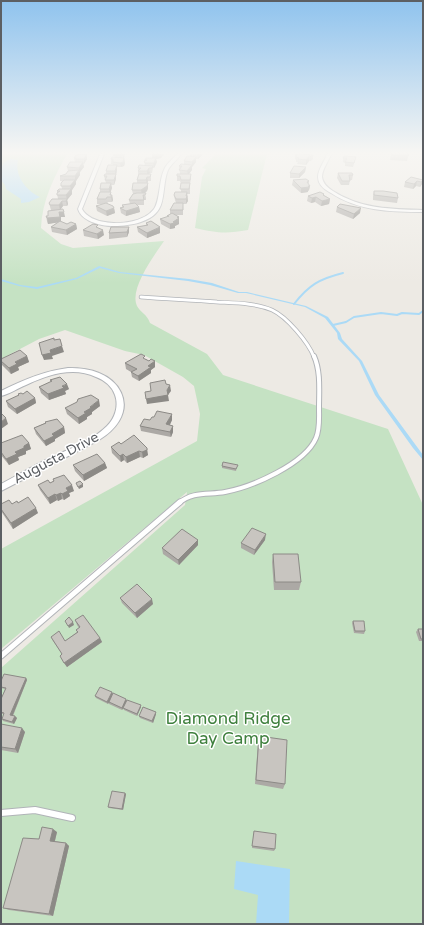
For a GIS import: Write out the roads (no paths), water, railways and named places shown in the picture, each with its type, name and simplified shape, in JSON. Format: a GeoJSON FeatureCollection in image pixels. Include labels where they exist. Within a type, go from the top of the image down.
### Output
{"type":"FeatureCollection","features":[{"type":"Feature","properties":{"kind":"street"},"geometry":{"type":"LineString","coordinates":[[85,197],[80,209],[83,214],[92,220],[114,224],[138,221],[154,212],[158,208],[160,197]]}},
{"type":"Feature","properties":{"kind":"street"},"geometry":{"type":"LineString","coordinates":[[338,197],[354,204],[377,209],[423,211]]}},
{"type":"Feature","properties":{"kind":"street","name":"Augusta Drive"},"geometry":{"type":"LineString","coordinates":[[1,394],[43,374],[61,370],[79,370],[96,374],[108,380],[117,390],[120,398],[120,406],[116,420],[101,435],[1,488]]}},
{"type":"Feature","properties":{"kind":"lane"},"geometry":{"type":"LineString","coordinates":[[1,656],[184,498],[190,495],[224,492],[242,488],[296,460],[313,445],[316,438],[319,392],[315,355],[299,332],[274,311],[270,308],[244,304],[141,297]]}},
{"type":"Feature","properties":{"kind":"lane"},"geometry":{"type":"LineString","coordinates":[[1,813],[35,810],[72,818]]}},
{"type":"Feature","properties":{"kind":"water"},"geometry":{"type":"Polygon","coordinates":[[[18,197],[40,197],[29,202],[21,203],[21,199],[18,197]]]}},
{"type":"Feature","properties":{"kind":"water"},"geometry":{"type":"Polygon","coordinates":[[[99,266],[120,272],[189,279],[212,283],[239,292],[247,292],[306,306],[328,317],[340,333],[342,339],[362,361],[379,395],[423,455],[423,460],[375,395],[359,361],[338,339],[337,333],[325,318],[305,307],[246,293],[238,293],[210,285],[119,273],[100,268],[77,279],[37,289],[1,281],[1,279],[20,285],[37,287],[76,278],[99,266]]]}},
{"type":"Feature","properties":{"kind":"water"},"geometry":{"type":"Polygon","coordinates":[[[236,861],[290,869],[289,924],[256,924],[258,895],[234,889],[236,861]]]}},
{"type":"Feature","properties":{"kind":"waterway"},"geometry":{"type":"LineString","coordinates":[[294,304],[310,287],[321,280],[343,273]]}},
{"type":"Feature","properties":{"kind":"waterway"},"geometry":{"type":"LineString","coordinates":[[333,325],[346,322],[354,317],[381,313],[397,315],[402,313],[419,314],[423,311]]}},
{"type":"Feature","properties":{"kind":"park label","name":"Diamond Ridge Day Camp"},"geometry":{"type":"Point","coordinates":[228,728]}}]}
